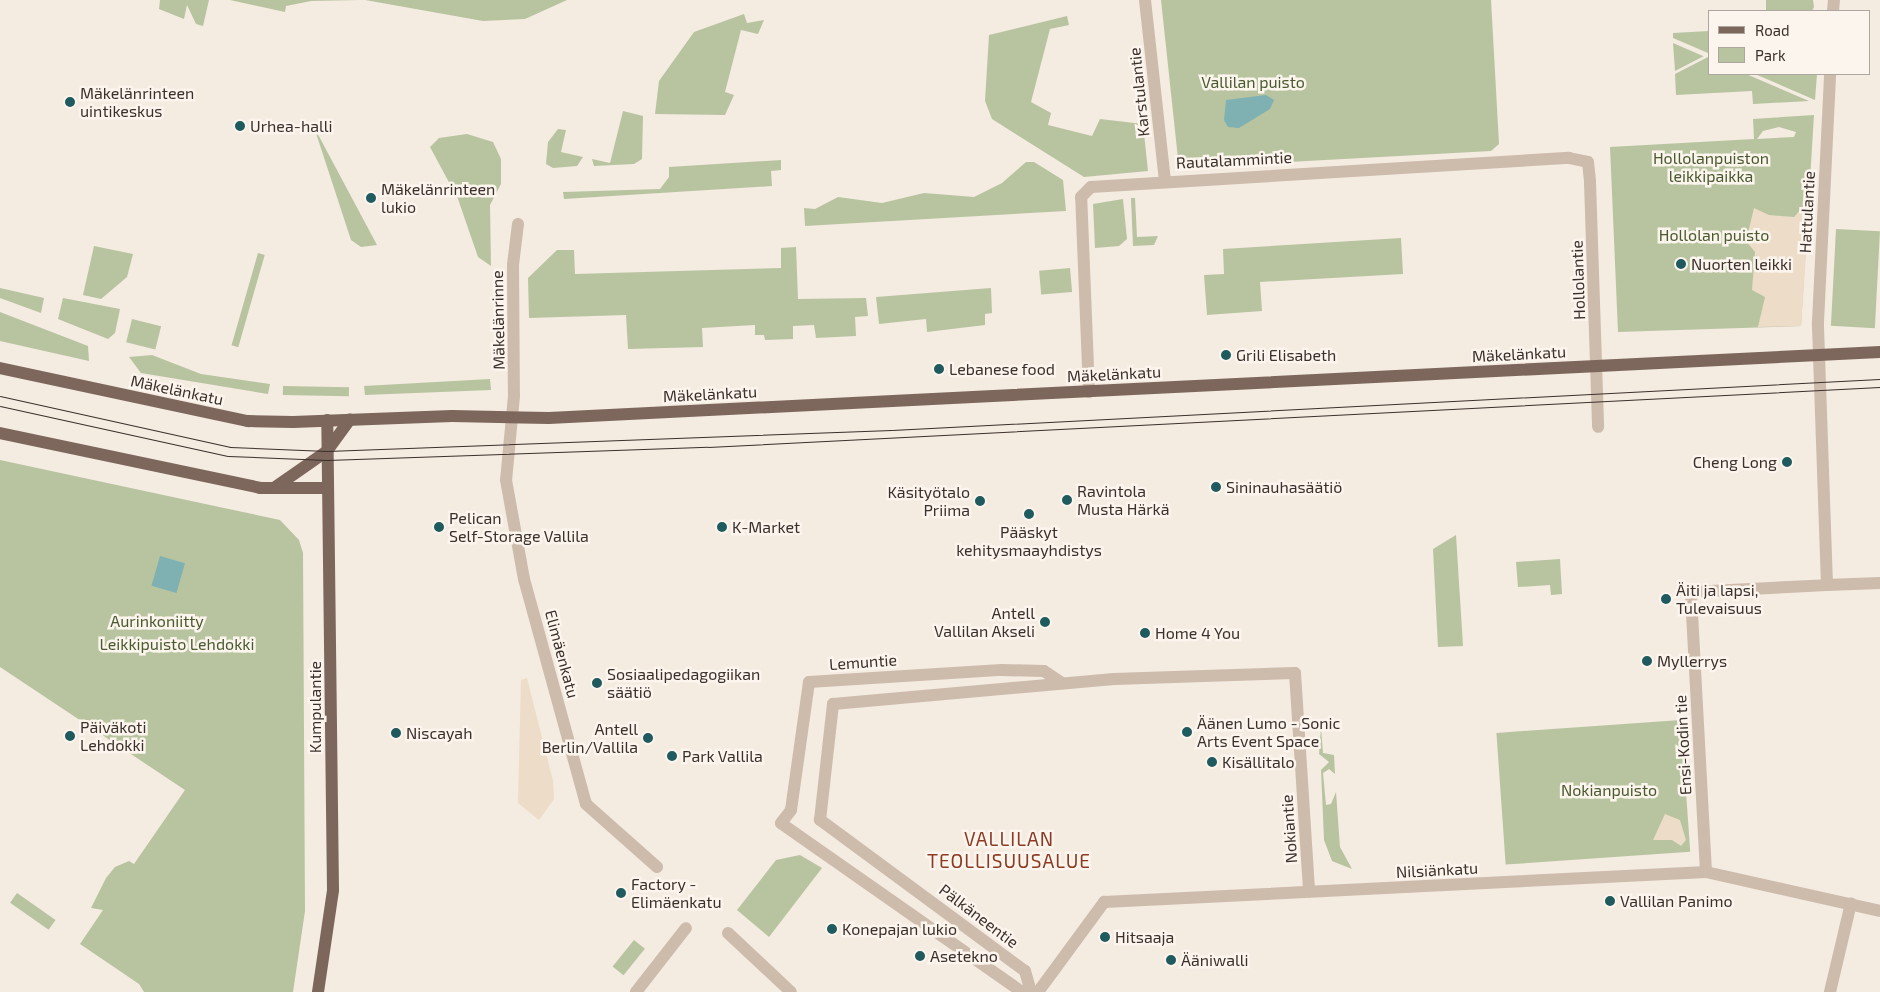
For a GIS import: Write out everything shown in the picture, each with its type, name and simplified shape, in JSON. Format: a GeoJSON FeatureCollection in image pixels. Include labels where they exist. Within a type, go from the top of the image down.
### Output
{"type":"FeatureCollection","features":[{"type":"Feature","properties":{"kind":"main road","name":"Mäkelänkatu"},"geometry":{"type":"LineString","coordinates":[[0,368],[248,421],[512,417],[1089,392],[1598,366],[1818,352],[1880,352]]}},
{"type":"Feature","properties":{"kind":"main road"},"geometry":{"type":"LineString","coordinates":[[274,488],[327,451],[350,419]]}},
{"type":"Feature","properties":{"kind":"main road","name":"Kumpulantie"},"geometry":{"type":"LineString","coordinates":[[318,992],[332,890],[327,420]]}},
{"type":"Feature","properties":{"kind":"main road"},"geometry":{"type":"LineString","coordinates":[[0,433],[274,488],[328,488]]}},
{"type":"Feature","properties":{"kind":"street","name":"Karstulantie"},"geometry":{"type":"LineString","coordinates":[[1145,0],[1165,181]]}},
{"type":"Feature","properties":{"kind":"street","name":"Hattulantie"},"geometry":{"type":"LineString","coordinates":[[1827,585],[1818,352],[1830,75]]}},
{"type":"Feature","properties":{"kind":"street","name":"Rautalammintie"},"geometry":{"type":"LineString","coordinates":[[1089,392],[1081,197],[1091,187],[1165,181],[1569,158],[1588,162]]}},
{"type":"Feature","properties":{"kind":"street","name":"Hollolantie"},"geometry":{"type":"LineString","coordinates":[[1588,162],[1598,366],[1598,427]]}},
{"type":"Feature","properties":{"kind":"street","name":"Mäkelänrinne"},"geometry":{"type":"LineString","coordinates":[[512,417],[518,224]]}},
{"type":"Feature","properties":{"kind":"street","name":"Elimäenkatu"},"geometry":{"type":"LineString","coordinates":[[512,417],[506,480],[509,508],[586,804],[657,867]]}},
{"type":"Feature","properties":{"kind":"street"},"geometry":{"type":"LineString","coordinates":[[1827,585],[1880,582]]}},
{"type":"Feature","properties":{"kind":"street","name":"Ensi-Kodin tie"},"geometry":{"type":"LineString","coordinates":[[1706,872],[1691,592],[1827,585]]}},
{"type":"Feature","properties":{"kind":"street","name":"Lemuntie"},"geometry":{"type":"LineString","coordinates":[[1022,992],[781,823],[791,810],[809,682],[1002,670],[1044,671],[1062,683]]}},
{"type":"Feature","properties":{"kind":"street","name":"Nokiantie"},"geometry":{"type":"LineString","coordinates":[[1062,683],[1295,673],[1309,892]]}},
{"type":"Feature","properties":{"kind":"street","name":"Pälkäneentie"},"geometry":{"type":"LineString","coordinates":[[1031,992],[1025,971],[820,820],[833,704],[1028,690],[1062,683]]}},
{"type":"Feature","properties":{"kind":"street","name":"Nilsiänkatu"},"geometry":{"type":"LineString","coordinates":[[1038,992],[1104,902],[1706,872],[1880,911]]}},
{"type":"Feature","properties":{"kind":"street"},"geometry":{"type":"LineString","coordinates":[[1830,992],[1850,903]]}},
{"type":"Feature","properties":{"kind":"street"},"geometry":{"type":"LineString","coordinates":[[636,992],[686,928]]}},
{"type":"Feature","properties":{"kind":"street"},"geometry":{"type":"LineString","coordinates":[[728,933],[791,992]]}},
{"type":"Feature","properties":{"kind":"green space"},"geometry":{"type":"Polygon","coordinates":[[[160,0],[209,0],[203,26],[196,24],[187,5],[184,19],[159,9],[160,0]]]}},
{"type":"Feature","properties":{"kind":"green space"},"geometry":{"type":"Polygon","coordinates":[[[230,0],[360,0],[311,1],[286,6],[285,12],[230,0]]]}},
{"type":"Feature","properties":{"kind":"green space"},"geometry":{"type":"Polygon","coordinates":[[[365,0],[567,0],[525,19],[483,21],[365,0]]]}},
{"type":"Feature","properties":{"kind":"green space","name":"Vallilan puisto"},"geometry":{"type":"Polygon","coordinates":[[[1161,0],[1491,0],[1499,144],[1491,151],[1179,168],[1161,0]]]}},
{"type":"Feature","properties":{"kind":"green space"},"geometry":{"type":"Polygon","coordinates":[[[1766,0],[1813,0],[1814,7],[1812,10],[1766,10],[1766,0]]]}},
{"type":"Feature","properties":{"kind":"green space"},"geometry":{"type":"Polygon","coordinates":[[[744,14],[747,23],[764,20],[758,34],[741,30],[725,92],[734,95],[725,115],[655,114],[659,81],[694,32],[744,14]]]}},
{"type":"Feature","properties":{"kind":"green space"},"geometry":{"type":"Polygon","coordinates":[[[1067,16],[1069,25],[1050,29],[1031,102],[1051,113],[1048,125],[1092,136],[1100,119],[1143,124],[1148,171],[1084,177],[992,119],[985,101],[989,35],[1067,16]]]}},
{"type":"Feature","properties":{"kind":"green space"},"geometry":{"type":"Polygon","coordinates":[[[1708,31],[1708,53],[1673,38],[1673,33],[1708,31]]]}},
{"type":"Feature","properties":{"kind":"green space"},"geometry":{"type":"Polygon","coordinates":[[[1673,43],[1703,56],[1704,56],[1675,71],[1673,43]]]}},
{"type":"Feature","properties":{"kind":"green space"},"geometry":{"type":"Polygon","coordinates":[[[1708,57],[1708,75],[1748,75],[1809,101],[1753,104],[1752,91],[1676,95],[1675,74],[1708,57]]]}},
{"type":"Feature","properties":{"kind":"green space"},"geometry":{"type":"Polygon","coordinates":[[[1757,75],[1817,75],[1815,100],[1757,75]]]}},
{"type":"Feature","properties":{"kind":"green space"},"geometry":{"type":"Polygon","coordinates":[[[623,111],[643,116],[642,159],[634,164],[594,166],[592,159],[610,163],[623,111]]]}},
{"type":"Feature","properties":{"kind":"green space","name":"Hollolan puisto"},"geometry":{"type":"Polygon","coordinates":[[[1814,115],[1801,326],[1618,332],[1610,147],[1754,139],[1753,119],[1814,115]],[[1779,127],[1763,131],[1757,139],[1794,137],[1796,132],[1779,127]]]}},
{"type":"Feature","properties":{"kind":"green space"},"geometry":{"type":"Polygon","coordinates":[[[314,127],[377,245],[361,247],[351,240],[314,127]]]}},
{"type":"Feature","properties":{"kind":"green space"},"geometry":{"type":"Polygon","coordinates":[[[558,129],[566,130],[561,152],[583,157],[577,166],[553,168],[546,164],[548,142],[558,129]]]}},
{"type":"Feature","properties":{"kind":"green space"},"geometry":{"type":"Polygon","coordinates":[[[467,134],[493,142],[501,159],[501,184],[490,205],[491,266],[478,257],[458,199],[430,147],[439,138],[467,134]]]}},
{"type":"Feature","properties":{"kind":"green space"},"geometry":{"type":"Polygon","coordinates":[[[781,160],[781,170],[771,171],[772,186],[564,199],[563,192],[660,189],[669,177],[669,167],[781,160]]]}},
{"type":"Feature","properties":{"kind":"green space"},"geometry":{"type":"Polygon","coordinates":[[[1026,162],[1034,162],[1063,180],[1066,211],[805,226],[804,208],[815,209],[838,197],[882,203],[924,193],[974,197],[1002,183],[1026,162]]]}},
{"type":"Feature","properties":{"kind":"green space"},"geometry":{"type":"Polygon","coordinates":[[[1131,198],[1135,198],[1137,237],[1158,236],[1154,245],[1133,246],[1131,198]]]}},
{"type":"Feature","properties":{"kind":"green space"},"geometry":{"type":"Polygon","coordinates":[[[1123,199],[1127,239],[1119,246],[1095,248],[1093,204],[1123,199]]]}},
{"type":"Feature","properties":{"kind":"green space"},"geometry":{"type":"Polygon","coordinates":[[[1836,229],[1880,231],[1875,328],[1831,326],[1836,229]]]}},
{"type":"Feature","properties":{"kind":"green space"},"geometry":{"type":"Polygon","coordinates":[[[1401,238],[1403,274],[1260,282],[1262,311],[1207,315],[1204,275],[1224,274],[1223,249],[1401,238]]]}},
{"type":"Feature","properties":{"kind":"green space"},"geometry":{"type":"Polygon","coordinates":[[[94,246],[133,254],[127,277],[101,299],[83,295],[94,246]]]}},
{"type":"Feature","properties":{"kind":"green space"},"geometry":{"type":"Polygon","coordinates":[[[796,247],[798,299],[866,298],[868,316],[855,317],[856,336],[816,338],[814,325],[793,326],[793,339],[765,340],[764,335],[755,335],[755,325],[702,328],[703,347],[628,349],[626,315],[529,318],[528,278],[557,250],[574,250],[575,274],[781,268],[781,248],[796,247]]]}},
{"type":"Feature","properties":{"kind":"green space"},"geometry":{"type":"Polygon","coordinates":[[[258,253],[265,255],[238,347],[232,345],[258,253]]]}},
{"type":"Feature","properties":{"kind":"green space"},"geometry":{"type":"Polygon","coordinates":[[[1070,268],[1072,292],[1041,295],[1039,271],[1070,268]]]}},
{"type":"Feature","properties":{"kind":"green space"},"geometry":{"type":"Polygon","coordinates":[[[0,288],[44,298],[41,313],[0,298],[0,288]]]}},
{"type":"Feature","properties":{"kind":"green space"},"geometry":{"type":"Polygon","coordinates":[[[991,288],[992,313],[985,314],[985,325],[927,332],[926,319],[879,324],[876,297],[991,288]]]}},
{"type":"Feature","properties":{"kind":"green space"},"geometry":{"type":"Polygon","coordinates":[[[63,298],[120,309],[115,333],[108,339],[58,319],[63,298]]]}},
{"type":"Feature","properties":{"kind":"green space"},"geometry":{"type":"Polygon","coordinates":[[[0,312],[88,346],[89,361],[0,341],[0,312]]]}},
{"type":"Feature","properties":{"kind":"green space"},"geometry":{"type":"Polygon","coordinates":[[[132,319],[161,326],[155,350],[126,342],[132,319]]]}},
{"type":"Feature","properties":{"kind":"green space"},"geometry":{"type":"Polygon","coordinates":[[[152,355],[201,374],[270,384],[268,394],[141,373],[129,357],[152,355]]]}},
{"type":"Feature","properties":{"kind":"green space"},"geometry":{"type":"Polygon","coordinates":[[[490,379],[491,390],[365,395],[364,386],[490,379]]]}},
{"type":"Feature","properties":{"kind":"green space"},"geometry":{"type":"Polygon","coordinates":[[[283,386],[349,387],[349,396],[283,395],[283,386]]]}},
{"type":"Feature","properties":{"kind":"green space","name":"Aurinkoniitty"},"geometry":{"type":"Polygon","coordinates":[[[0,460],[280,520],[299,540],[303,553],[305,911],[293,992],[144,992],[139,984],[80,944],[103,910],[91,908],[106,878],[115,867],[129,861],[134,864],[185,790],[0,667],[0,460]]]}},
{"type":"Feature","properties":{"kind":"green space"},"geometry":{"type":"Polygon","coordinates":[[[1456,535],[1463,646],[1438,647],[1433,549],[1456,535]]]}},
{"type":"Feature","properties":{"kind":"green space"},"geometry":{"type":"Polygon","coordinates":[[[1560,559],[1562,594],[1551,595],[1550,585],[1518,587],[1516,562],[1560,559]]]}},
{"type":"Feature","properties":{"kind":"green space","name":"Nokianpuisto"},"geometry":{"type":"Polygon","coordinates":[[[1681,720],[1690,852],[1506,865],[1496,733],[1681,720]]]}},
{"type":"Feature","properties":{"kind":"green space"},"geometry":{"type":"Polygon","coordinates":[[[1321,728],[1323,753],[1334,755],[1335,774],[1329,769],[1323,773],[1326,805],[1331,804],[1336,792],[1340,847],[1352,869],[1332,861],[1324,840],[1321,770],[1329,762],[1319,754],[1321,728]]]}},
{"type":"Feature","properties":{"kind":"green space"},"geometry":{"type":"Polygon","coordinates":[[[800,855],[822,868],[769,937],[737,910],[776,860],[800,855]]]}},
{"type":"Feature","properties":{"kind":"green space"},"geometry":{"type":"Polygon","coordinates":[[[17,893],[56,920],[49,930],[10,903],[17,893]]]}},
{"type":"Feature","properties":{"kind":"green space"},"geometry":{"type":"Polygon","coordinates":[[[634,940],[645,949],[623,975],[613,966],[634,940]]]}},
{"type":"Feature","properties":{"kind":"shaded area"},"geometry":{"type":"Polygon","coordinates":[[[1810,199],[1801,326],[1758,327],[1765,297],[1752,290],[1755,252],[1746,241],[1754,208],[1769,215],[1794,217],[1810,199]]]}},
{"type":"Feature","properties":{"kind":"shaded area"},"geometry":{"type":"Polygon","coordinates":[[[527,678],[553,781],[554,799],[539,820],[518,803],[521,680],[527,678]]]}},
{"type":"Feature","properties":{"kind":"shaded area"},"geometry":{"type":"Polygon","coordinates":[[[1665,814],[1680,820],[1686,840],[1681,846],[1672,840],[1653,840],[1665,814]]]}},
{"type":"Feature","properties":{"kind":"water"},"geometry":{"type":"Polygon","coordinates":[[[1266,95],[1274,100],[1270,109],[1239,128],[1228,127],[1224,120],[1226,100],[1266,95]]]}},
{"type":"Feature","properties":{"kind":"water"},"geometry":{"type":"Polygon","coordinates":[[[160,556],[185,563],[176,593],[151,586],[160,556]]]}},
{"type":"Feature","properties":{"kind":"tram line"},"geometry":{"type":"LineString","coordinates":[[0,396],[230,447],[327,451],[892,430],[1880,379]]}},
{"type":"Feature","properties":{"kind":"tram line"},"geometry":{"type":"LineString","coordinates":[[0,406],[228,456],[327,460],[708,447],[1880,387]]}},
{"type":"Feature","properties":{"kind":"place","name":"Mäkelänrinteen uintikeskus"},"geometry":{"type":"Point","coordinates":[70,102]}},
{"type":"Feature","properties":{"kind":"place","name":"Urhea-halli"},"geometry":{"type":"Point","coordinates":[240,126]}},
{"type":"Feature","properties":{"kind":"place","name":"Mäkelänrinteen lukio"},"geometry":{"type":"Point","coordinates":[371,198]}},
{"type":"Feature","properties":{"kind":"place","name":"Nuorten leikki"},"geometry":{"type":"Point","coordinates":[1681,264]}},
{"type":"Feature","properties":{"kind":"place","name":"Grili Elisabeth"},"geometry":{"type":"Point","coordinates":[1226,355]}},
{"type":"Feature","properties":{"kind":"place","name":"Lebanese food"},"geometry":{"type":"Point","coordinates":[939,369]}},
{"type":"Feature","properties":{"kind":"place","name":"Cheng Long"},"geometry":{"type":"Point","coordinates":[1787,462]}},
{"type":"Feature","properties":{"kind":"place","name":"Sininauhasäätiö"},"geometry":{"type":"Point","coordinates":[1216,487]}},
{"type":"Feature","properties":{"kind":"place","name":"Ravintola Musta Härkä"},"geometry":{"type":"Point","coordinates":[1067,500]}},
{"type":"Feature","properties":{"kind":"place","name":"Käsityötalo Priima"},"geometry":{"type":"Point","coordinates":[980,501]}},
{"type":"Feature","properties":{"kind":"place","name":"Pääskyt kehitysmaayhdistys"},"geometry":{"type":"Point","coordinates":[1029,514]}},
{"type":"Feature","properties":{"kind":"place","name":"Pelican Self-Storage Vallila"},"geometry":{"type":"Point","coordinates":[439,527]}},
{"type":"Feature","properties":{"kind":"place","name":"K-Market"},"geometry":{"type":"Point","coordinates":[722,527]}},
{"type":"Feature","properties":{"kind":"place","name":"Äiti ja lapsi, Tulevaisuus"},"geometry":{"type":"Point","coordinates":[1666,599]}},
{"type":"Feature","properties":{"kind":"place","name":"Antell Vallilan Akseli"},"geometry":{"type":"Point","coordinates":[1045,622]}},
{"type":"Feature","properties":{"kind":"place","name":"Home 4 You"},"geometry":{"type":"Point","coordinates":[1145,633]}},
{"type":"Feature","properties":{"kind":"place","name":"Myllerrys"},"geometry":{"type":"Point","coordinates":[1647,661]}},
{"type":"Feature","properties":{"kind":"place","name":"Sosiaalipedagogiikan säätiö"},"geometry":{"type":"Point","coordinates":[597,683]}},
{"type":"Feature","properties":{"kind":"place","name":"Äänen Lumo - Sonic Arts Event Space"},"geometry":{"type":"Point","coordinates":[1187,732]}},
{"type":"Feature","properties":{"kind":"place","name":"Niscayah"},"geometry":{"type":"Point","coordinates":[396,733]}},
{"type":"Feature","properties":{"kind":"place","name":"Päiväkoti Lehdokki"},"geometry":{"type":"Point","coordinates":[70,736]}},
{"type":"Feature","properties":{"kind":"place","name":"Antell Berlin/Vallila"},"geometry":{"type":"Point","coordinates":[648,738]}},
{"type":"Feature","properties":{"kind":"place","name":"Park Vallila"},"geometry":{"type":"Point","coordinates":[672,756]}},
{"type":"Feature","properties":{"kind":"place","name":"Kisällitalo"},"geometry":{"type":"Point","coordinates":[1212,762]}},
{"type":"Feature","properties":{"kind":"place","name":"Factory - Elimäenkatu"},"geometry":{"type":"Point","coordinates":[621,893]}},
{"type":"Feature","properties":{"kind":"place","name":"Vallilan Panimo"},"geometry":{"type":"Point","coordinates":[1610,901]}},
{"type":"Feature","properties":{"kind":"place","name":"Konepajan lukio"},"geometry":{"type":"Point","coordinates":[832,929]}},
{"type":"Feature","properties":{"kind":"place","name":"Hitsaaja"},"geometry":{"type":"Point","coordinates":[1105,937]}},
{"type":"Feature","properties":{"kind":"place","name":"Asetekno"},"geometry":{"type":"Point","coordinates":[920,956]}},
{"type":"Feature","properties":{"kind":"place","name":"Ääniwalli"},"geometry":{"type":"Point","coordinates":[1171,960]}},
{"type":"Feature","properties":{"kind":"district","name":"VALLILAN TEOLLISUUSALUE"},"geometry":{"type":"Point","coordinates":[1009,850]}},
{"type":"Feature","properties":{"kind":"park label","name":"Hollolanpuiston leikkipaikka"},"geometry":{"type":"Point","coordinates":[1711,167]}},
{"type":"Feature","properties":{"kind":"park label","name":"Leikkipuisto Lehdokki"},"geometry":{"type":"Point","coordinates":[177,644]}}]}
